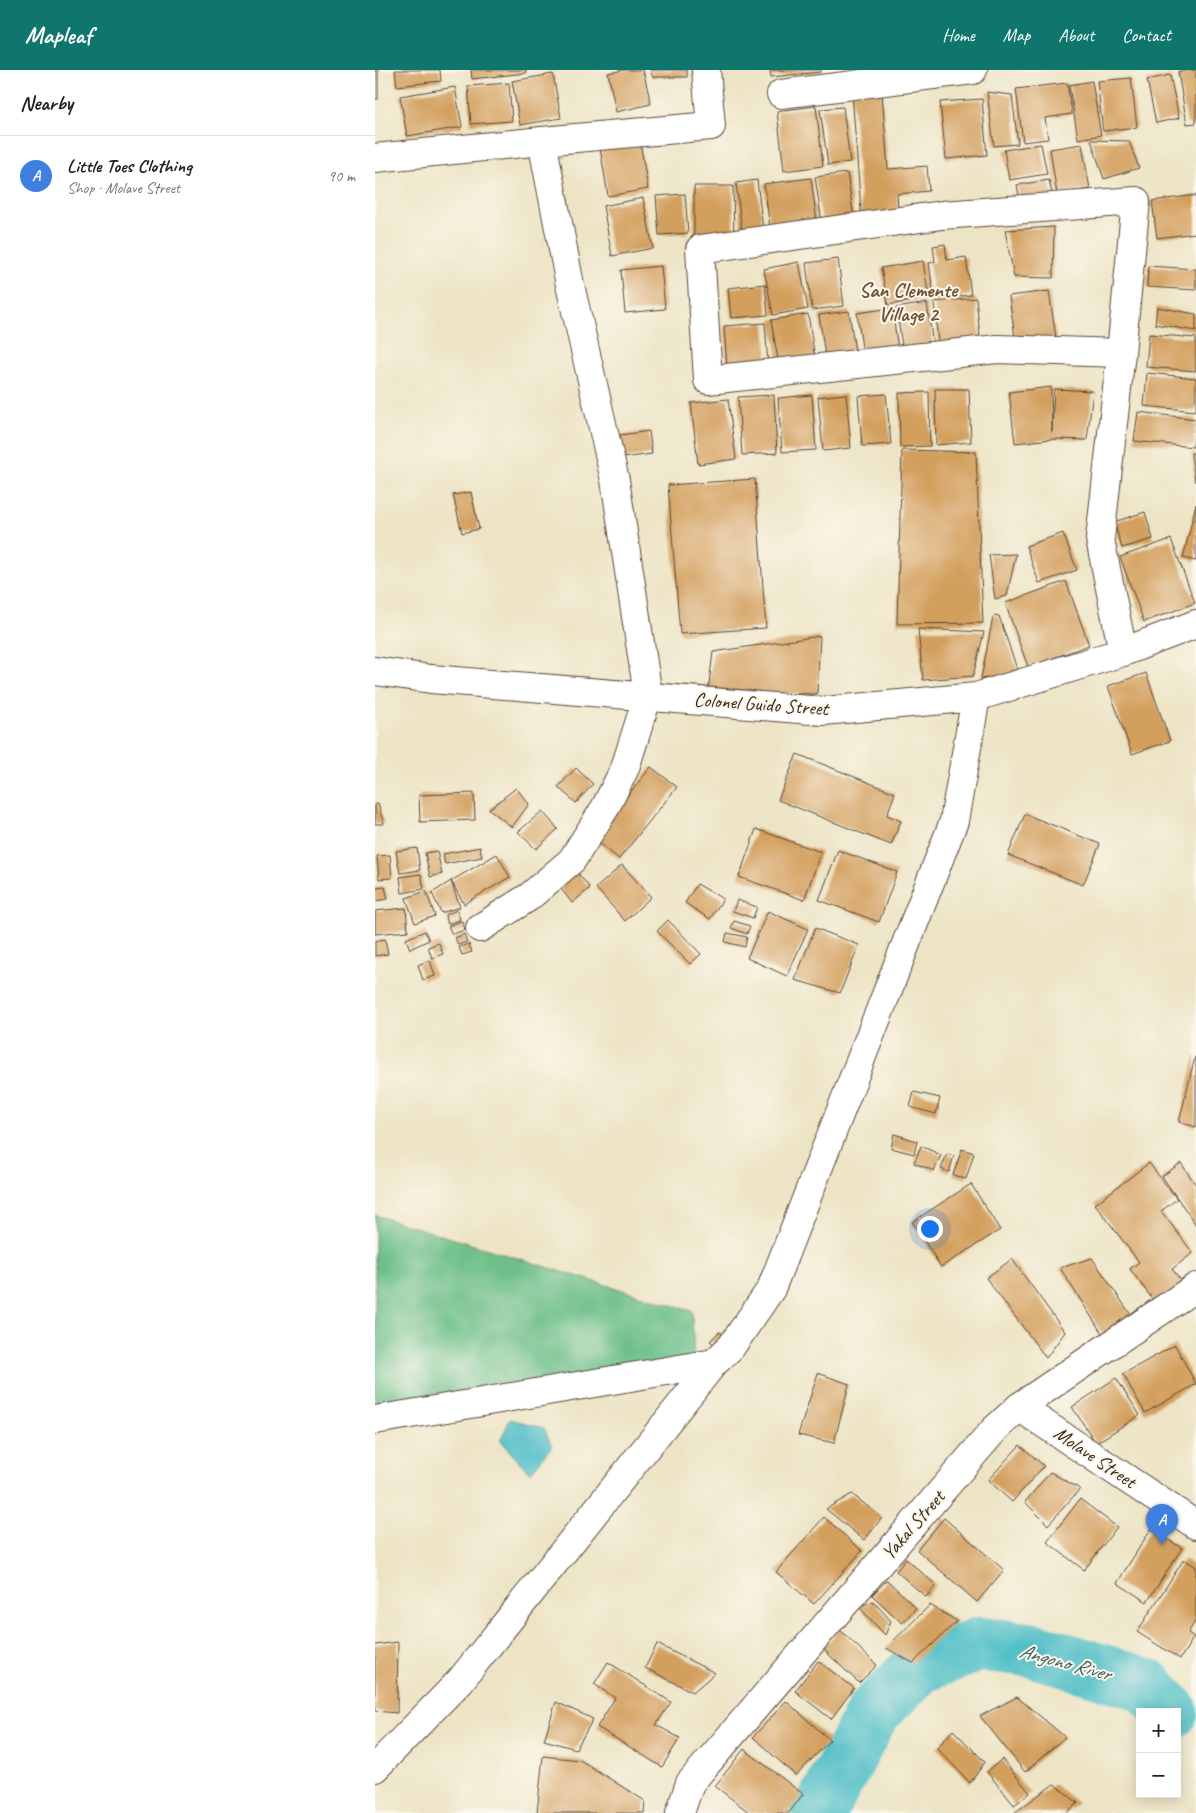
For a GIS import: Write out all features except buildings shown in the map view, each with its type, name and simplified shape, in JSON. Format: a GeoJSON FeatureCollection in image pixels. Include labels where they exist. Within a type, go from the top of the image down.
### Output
{"type":"FeatureCollection","features":[{"type":"Feature","properties":{"kind":"street"},"geometry":{"type":"LineString","coordinates":[[375,158],[711,126],[706,70]]}},
{"type":"Feature","properties":{"kind":"street"},"geometry":{"type":"LineString","coordinates":[[781,94],[842,78],[973,70]]}},
{"type":"Feature","properties":{"kind":"street"},"geometry":{"type":"LineString","coordinates":[[480,928],[529,897],[572,860],[605,808],[625,768],[648,695],[615,480],[570,285],[542,141]]}},
{"type":"Feature","properties":{"kind":"street"},"geometry":{"type":"LineString","coordinates":[[1121,353],[997,349],[708,380],[700,250],[942,215],[1136,201],[1121,353],[1100,539],[1123,652]]}},
{"type":"Feature","properties":{"kind":"street","name":"Colonel Guido Street"},"geometry":{"type":"LineString","coordinates":[[375,670],[431,678],[823,711],[976,697],[1123,652],[1196,624]]}},
{"type":"Feature","properties":{"kind":"street"},"geometry":{"type":"LineString","coordinates":[[375,1768],[460,1681],[714,1363],[731,1347],[771,1289],[954,821],[976,697]]}},
{"type":"Feature","properties":{"kind":"street","name":"Yakal Street"},"geometry":{"type":"LineString","coordinates":[[680,1813],[690,1782],[995,1429],[1019,1407],[1196,1287]]}},
{"type":"Feature","properties":{"kind":"street"},"geometry":{"type":"LineString","coordinates":[[375,1420],[714,1363]]}},
{"type":"Feature","properties":{"kind":"street","name":"Molave Street"},"geometry":{"type":"LineString","coordinates":[[1019,1407],[1196,1525]]}},
{"type":"Feature","properties":{"kind":"green space"},"geometry":{"type":"Polygon","coordinates":[[[375,1215],[692,1311],[694,1363],[375,1410],[375,1215]]]}},
{"type":"Feature","properties":{"kind":"water"},"geometry":{"type":"Polygon","coordinates":[[[510,1419],[544,1428],[552,1446],[530,1473],[500,1441],[510,1419]]]}},
{"type":"Feature","properties":{"kind":"waterway","name":"Angono River"},"geometry":{"type":"LineString","coordinates":[[819,1813],[874,1711],[920,1666],[980,1644],[1033,1650],[1146,1685],[1167,1708]]}},
{"type":"Feature","properties":{"kind":"place","name":"Little Toes Clothing"},"geometry":{"type":"Point","coordinates":[1162,1545]}},
{"type":"Feature","properties":{"kind":"district","name":"San Clemente Village 2"},"geometry":{"type":"Point","coordinates":[908,302]}}]}
